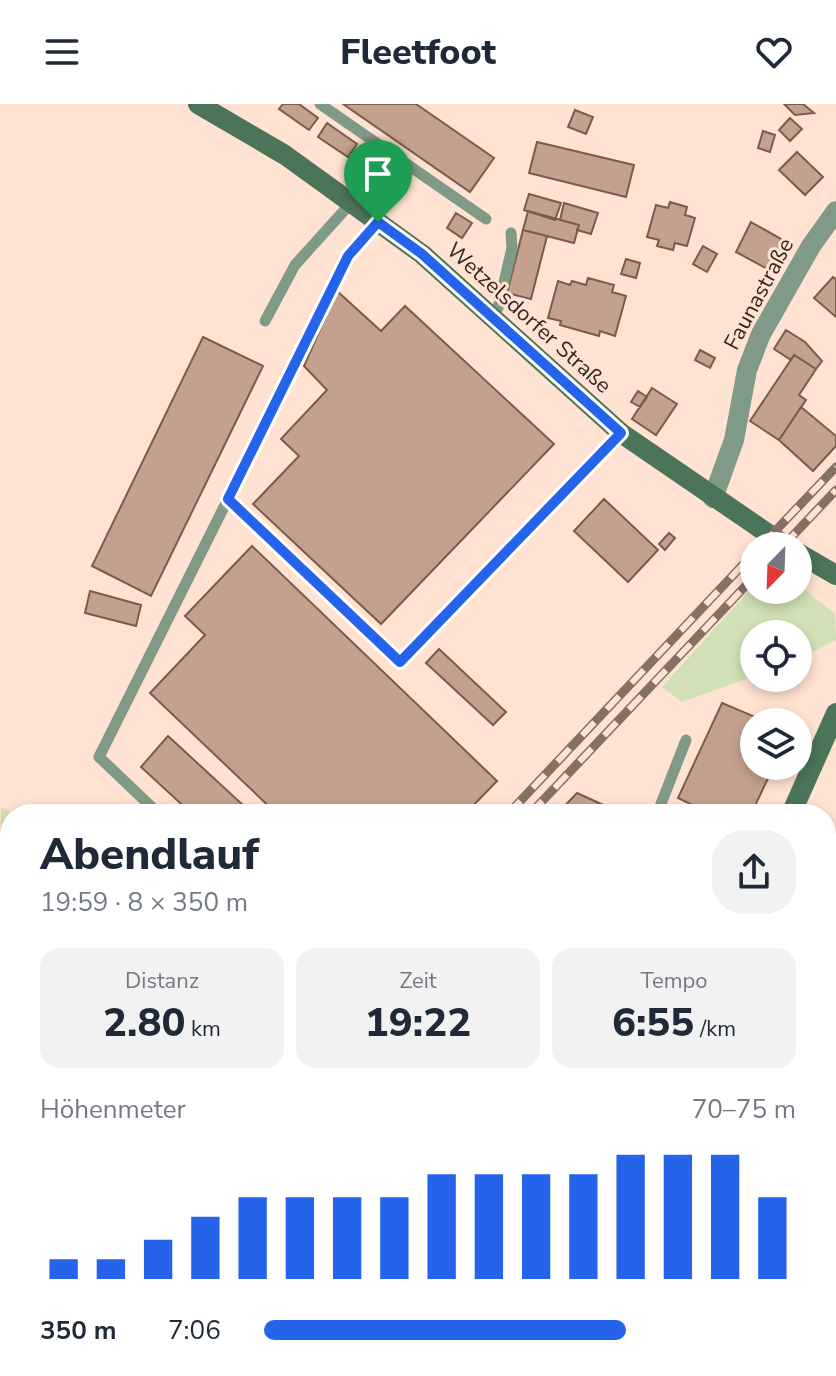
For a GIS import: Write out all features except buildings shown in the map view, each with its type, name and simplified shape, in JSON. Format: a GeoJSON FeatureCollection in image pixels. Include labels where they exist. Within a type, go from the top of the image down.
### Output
{"type":"FeatureCollection","features":[{"type":"Feature","properties":{"kind":"main road","name":"Wetzelsdorfer Straße"},"geometry":{"type":"LineString","coordinates":[[198,104],[285,155],[422,254],[621,433],[765,532]]}},
{"type":"Feature","properties":{"kind":"main road"},"geometry":{"type":"LineString","coordinates":[[812,561],[836,575]]}},
{"type":"Feature","properties":{"kind":"main road"},"geometry":{"type":"LineString","coordinates":[[795,804],[836,713]]}},
{"type":"Feature","properties":{"kind":"street","name":"Faunastraße"},"geometry":{"type":"LineString","coordinates":[[713,498],[734,440],[747,370],[761,334],[811,246],[836,211]]}},
{"type":"Feature","properties":{"kind":"lane"},"geometry":{"type":"LineString","coordinates":[[320,104],[486,219]]}},
{"type":"Feature","properties":{"kind":"lane"},"geometry":{"type":"LineString","coordinates":[[265,321],[295,265],[351,203]]}},
{"type":"Feature","properties":{"kind":"lane"},"geometry":{"type":"LineString","coordinates":[[148,804],[99,757],[348,256],[378,222]]}},
{"type":"Feature","properties":{"kind":"lane"},"geometry":{"type":"LineString","coordinates":[[491,316],[498,308],[512,248],[511,233]]}},
{"type":"Feature","properties":{"kind":"lane"},"geometry":{"type":"LineString","coordinates":[[228,499],[400,662],[621,433]]}},
{"type":"Feature","properties":{"kind":"lane"},"geometry":{"type":"LineString","coordinates":[[661,804],[686,740]]}},
{"type":"Feature","properties":{"kind":"green space"},"geometry":{"type":"Polygon","coordinates":[[[812,595],[835,614],[836,640],[812,652],[812,620],[740,620],[740,681],[682,702],[662,687],[740,601],[740,604],[812,604],[812,595]]]}},
{"type":"Feature","properties":{"kind":"railway"},"geometry":{"type":"LineString","coordinates":[[774,532],[836,467]]}},
{"type":"Feature","properties":{"kind":"railway"},"geometry":{"type":"LineString","coordinates":[[796,532],[836,490]]}},
{"type":"Feature","properties":{"kind":"railway"},"geometry":{"type":"LineString","coordinates":[[517,804],[740,568]]}},
{"type":"Feature","properties":{"kind":"railway"},"geometry":{"type":"LineString","coordinates":[[539,804],[740,592]]}},
{"type":"Feature","properties":{"kind":"route"},"geometry":{"type":"LineString","coordinates":[[378,222],[422,254],[621,433],[400,662],[228,499],[348,256],[378,222]]}}]}
